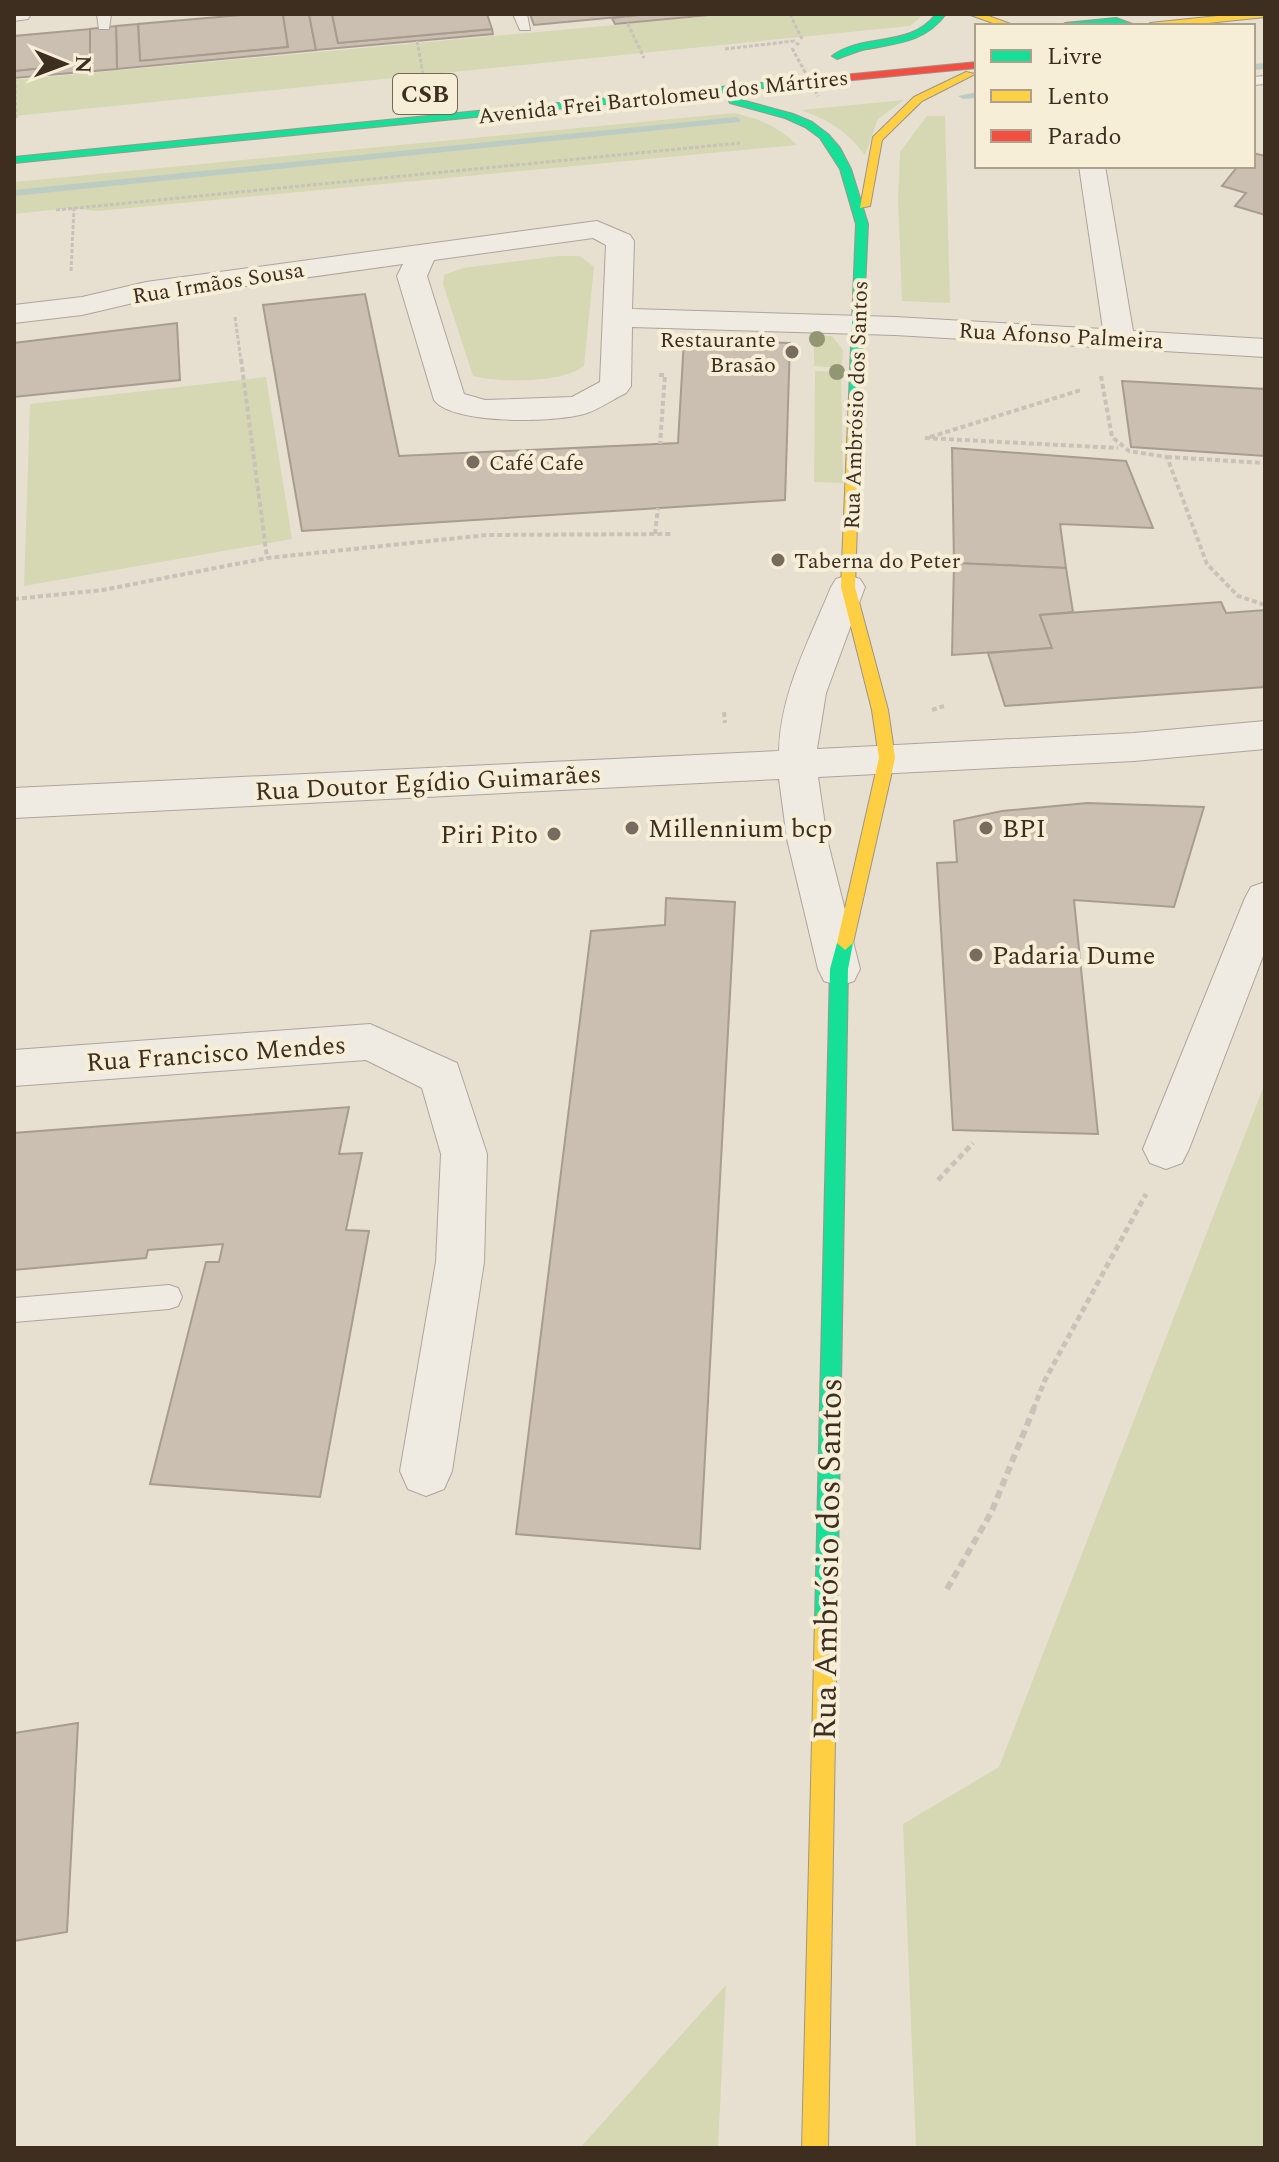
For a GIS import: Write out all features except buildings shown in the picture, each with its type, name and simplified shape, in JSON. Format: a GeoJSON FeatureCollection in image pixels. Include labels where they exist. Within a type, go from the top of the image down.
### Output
{"type":"FeatureCollection","features":[{"type":"Feature","properties":{"kind":"main road","name":"Avenida Frei Bartolomeu dos Mártires"},"geometry":{"type":"LineString","coordinates":[[930,47],[829,56],[848,46],[910,39],[930,32],[941,14]]}},
{"type":"Feature","properties":{"kind":"main road"},"geometry":{"type":"LineString","coordinates":[[973,14],[1005,24]]}},
{"type":"Feature","properties":{"kind":"main road"},"geometry":{"type":"LineString","coordinates":[[1169,24],[1265,14]]}},
{"type":"Feature","properties":{"kind":"main road"},"geometry":{"type":"LineString","coordinates":[[1085,24],[1116,21],[1126,24]]}},
{"type":"Feature","properties":{"kind":"main road","name":"Avenida Frei Bartolomeu dos Mártires"},"geometry":{"type":"LineString","coordinates":[[14,160],[677,94],[975,68]]}},
{"type":"Feature","properties":{"kind":"main road"},"geometry":{"type":"LineString","coordinates":[[862,224],[877,139],[918,99],[975,69]]}},
{"type":"Feature","properties":{"kind":"main road"},"geometry":{"type":"LineString","coordinates":[[677,94],[724,99],[789,113],[817,128],[842,153],[852,174],[862,224]]}},
{"type":"Feature","properties":{"kind":"main road","name":"Rua Ambrósio dos Santos"},"geometry":{"type":"LineString","coordinates":[[815,2148],[839,969],[887,758],[880,710],[848,587],[862,224]]}},
{"type":"Feature","properties":{"kind":"street"},"geometry":{"type":"LineString","coordinates":[[1092,168],[1119,338]]}},
{"type":"Feature","properties":{"kind":"street","name":"Rua Irmãos Sousa"},"geometry":{"type":"LineString","coordinates":[[14,314],[82,306],[146,291],[597,229],[620,241],[618,318]]}},
{"type":"Feature","properties":{"kind":"street"},"geometry":{"type":"LineString","coordinates":[[423,253],[412,276],[450,400],[483,410],[578,406],[615,386],[618,318]]}},
{"type":"Feature","properties":{"kind":"street","name":"Rua Afonso Palmeira"},"geometry":{"type":"LineString","coordinates":[[618,318],[858,324],[1265,348]]}},
{"type":"Feature","properties":{"kind":"street"},"geometry":{"type":"LineString","coordinates":[[839,969],[804,818],[798,764],[802,710],[848,587]]}},
{"type":"Feature","properties":{"kind":"street","name":"Rua Doutor Egídio Guimarães"},"geometry":{"type":"LineString","coordinates":[[14,803],[1134,747],[1265,735]]}},
{"type":"Feature","properties":{"kind":"street"},"geometry":{"type":"LineString","coordinates":[[1166,1149],[1265,898]]}},
{"type":"Feature","properties":{"kind":"street","name":"Rua Francisco Mendes"},"geometry":{"type":"LineString","coordinates":[[14,1068],[370,1042],[441,1076],[464,1154],[462,1216],[460,1262],[426,1471]]}},
{"type":"Feature","properties":{"kind":"lane"},"geometry":{"type":"LineString","coordinates":[[14,1310],[169,1297]]}},
{"type":"Feature","properties":{"kind":"path"},"geometry":{"type":"LineString","coordinates":[[790,14],[804,44]]}},
{"type":"Feature","properties":{"kind":"path"},"geometry":{"type":"LineString","coordinates":[[625,18],[644,58]]}},
{"type":"Feature","properties":{"kind":"path"},"geometry":{"type":"LineString","coordinates":[[417,41],[424,79]]}},
{"type":"Feature","properties":{"kind":"path"},"geometry":{"type":"LineString","coordinates":[[712,50],[794,41],[799,45]]}},
{"type":"Feature","properties":{"kind":"path"},"geometry":{"type":"LineString","coordinates":[[792,48],[818,96]]}},
{"type":"Feature","properties":{"kind":"path"},"geometry":{"type":"LineString","coordinates":[[15,78],[16,118]]}},
{"type":"Feature","properties":{"kind":"path"},"geometry":{"type":"LineString","coordinates":[[56,210],[752,141]]}},
{"type":"Feature","properties":{"kind":"path"},"geometry":{"type":"LineString","coordinates":[[71,280],[74,208]]}},
{"type":"Feature","properties":{"kind":"path"},"geometry":{"type":"LineString","coordinates":[[235,316],[267,558]]}},
{"type":"Feature","properties":{"kind":"path"},"geometry":{"type":"LineString","coordinates":[[660,444],[665,375]]}},
{"type":"Feature","properties":{"kind":"path"},"geometry":{"type":"LineString","coordinates":[[1101,375],[1109,437],[1119,448]]}},
{"type":"Feature","properties":{"kind":"path"},"geometry":{"type":"LineString","coordinates":[[1081,390],[925,438],[1119,448],[1135,455],[1265,463]]}},
{"type":"Feature","properties":{"kind":"path"},"geometry":{"type":"LineString","coordinates":[[1167,457],[1207,564],[1238,596],[1265,605]]}},
{"type":"Feature","properties":{"kind":"path"},"geometry":{"type":"LineString","coordinates":[[655,534],[658,508]]}},
{"type":"Feature","properties":{"kind":"path"},"geometry":{"type":"LineString","coordinates":[[14,599],[103,590],[267,558],[487,535],[672,534]]}},
{"type":"Feature","properties":{"kind":"path"},"geometry":{"type":"LineString","coordinates":[[932,710],[944,706]]}},
{"type":"Feature","properties":{"kind":"path"},"geometry":{"type":"LineString","coordinates":[[724,712],[725,723]]}},
{"type":"Feature","properties":{"kind":"path"},"geometry":{"type":"LineString","coordinates":[[938,1180],[973,1143]]}},
{"type":"Feature","properties":{"kind":"path"},"geometry":{"type":"LineString","coordinates":[[947,1589],[991,1513],[1045,1380],[1140,1209],[1166,1149]]}},
{"type":"Feature","properties":{"kind":"green space"},"geometry":{"type":"Polygon","coordinates":[[[734,14],[924,14],[910,26],[14,116],[14,80],[734,14]]]}},
{"type":"Feature","properties":{"kind":"green space"},"geometry":{"type":"Polygon","coordinates":[[[904,100],[878,119],[865,155],[837,127],[801,110],[904,100]]]}},
{"type":"Feature","properties":{"kind":"green space"},"geometry":{"type":"Polygon","coordinates":[[[734,113],[768,124],[797,145],[98,211],[70,208],[14,214],[14,182],[734,113]]]}},
{"type":"Feature","properties":{"kind":"green space"},"geometry":{"type":"Polygon","coordinates":[[[927,116],[945,116],[950,303],[902,301],[898,200],[900,152],[927,116]]]}},
{"type":"Feature","properties":{"kind":"green space"},"geometry":{"type":"Polygon","coordinates":[[[580,256],[594,267],[584,366],[561,376],[530,380],[473,376],[443,284],[444,275],[463,268],[580,256]]]}},
{"type":"Feature","properties":{"kind":"green space"},"geometry":{"type":"Polygon","coordinates":[[[814,335],[832,336],[843,350],[842,368],[814,366],[814,335]]]}},
{"type":"Feature","properties":{"kind":"green space"},"geometry":{"type":"Polygon","coordinates":[[[815,371],[841,372],[843,483],[814,482],[815,371]]]}},
{"type":"Feature","properties":{"kind":"green space"},"geometry":{"type":"Polygon","coordinates":[[[266,377],[292,539],[24,586],[30,404],[266,377]]]}},
{"type":"Feature","properties":{"kind":"green space"},"geometry":{"type":"Polygon","coordinates":[[[1265,1083],[1265,2148],[916,2148],[903,1824],[999,1767],[1265,1083]]]}},
{"type":"Feature","properties":{"kind":"green space"},"geometry":{"type":"Polygon","coordinates":[[[726,1985],[718,2148],[580,2148],[726,1985]]]}},
{"type":"Feature","properties":{"kind":"waterway"},"geometry":{"type":"LineString","coordinates":[[1255,67],[1265,66]]}},
{"type":"Feature","properties":{"kind":"waterway"},"geometry":{"type":"LineString","coordinates":[[963,96],[975,95]]}},
{"type":"Feature","properties":{"kind":"waterway"},"geometry":{"type":"LineString","coordinates":[[14,193],[736,120]]}},
{"type":"Feature","properties":{"kind":"traffic: fast"},"geometry":{"type":"LineString","coordinates":[[837,56],[864,46],[920,34],[932,26],[941,14]]}},
{"type":"Feature","properties":{"kind":"traffic: fast"},"geometry":{"type":"LineString","coordinates":[[1085,24],[1116,21],[1126,24]]}},
{"type":"Feature","properties":{"kind":"traffic: fast"},"geometry":{"type":"LineString","coordinates":[[14,160],[791,83]]}},
{"type":"Feature","properties":{"kind":"traffic: fast"},"geometry":{"type":"LineString","coordinates":[[734,101],[789,116],[824,136],[846,169],[862,224]]}},
{"type":"Feature","properties":{"kind":"traffic: fast"},"geometry":{"type":"LineString","coordinates":[[855,396],[862,224]]}},
{"type":"Feature","properties":{"kind":"traffic: fast"},"geometry":{"type":"LineString","coordinates":[[826,1620],[839,969],[845,943]]}},
{"type":"Feature","properties":{"kind":"traffic: slow"},"geometry":{"type":"LineString","coordinates":[[973,14],[1005,24]]}},
{"type":"Feature","properties":{"kind":"traffic: slow"},"geometry":{"type":"LineString","coordinates":[[1169,24],[1265,14]]}},
{"type":"Feature","properties":{"kind":"traffic: slow"},"geometry":{"type":"LineString","coordinates":[[864,206],[877,139],[918,99],[970,74]]}},
{"type":"Feature","properties":{"kind":"traffic: slow"},"geometry":{"type":"LineString","coordinates":[[845,943],[887,758],[880,710],[848,587],[855,396]]}},
{"type":"Feature","properties":{"kind":"traffic: slow"},"geometry":{"type":"LineString","coordinates":[[815,2148],[826,1620]]}},
{"type":"Feature","properties":{"kind":"traffic: jam"},"geometry":{"type":"LineString","coordinates":[[791,83],[975,65]]}},
{"type":"Feature","properties":{"kind":"place","name":"Restaurante Brasão"},"geometry":{"type":"Point","coordinates":[792,352]}},
{"type":"Feature","properties":{"kind":"place","name":"Café Cafe"},"geometry":{"type":"Point","coordinates":[473,462]}},
{"type":"Feature","properties":{"kind":"place","name":"Taberna do Peter"},"geometry":{"type":"Point","coordinates":[778,560]}},
{"type":"Feature","properties":{"kind":"place","name":"Millennium bcp"},"geometry":{"type":"Point","coordinates":[632,828]}},
{"type":"Feature","properties":{"kind":"place","name":"BPI"},"geometry":{"type":"Point","coordinates":[986,828]}},
{"type":"Feature","properties":{"kind":"place","name":"Piri Pito"},"geometry":{"type":"Point","coordinates":[554,834]}},
{"type":"Feature","properties":{"kind":"place","name":"Padaria Dume"},"geometry":{"type":"Point","coordinates":[976,955]}}]}
